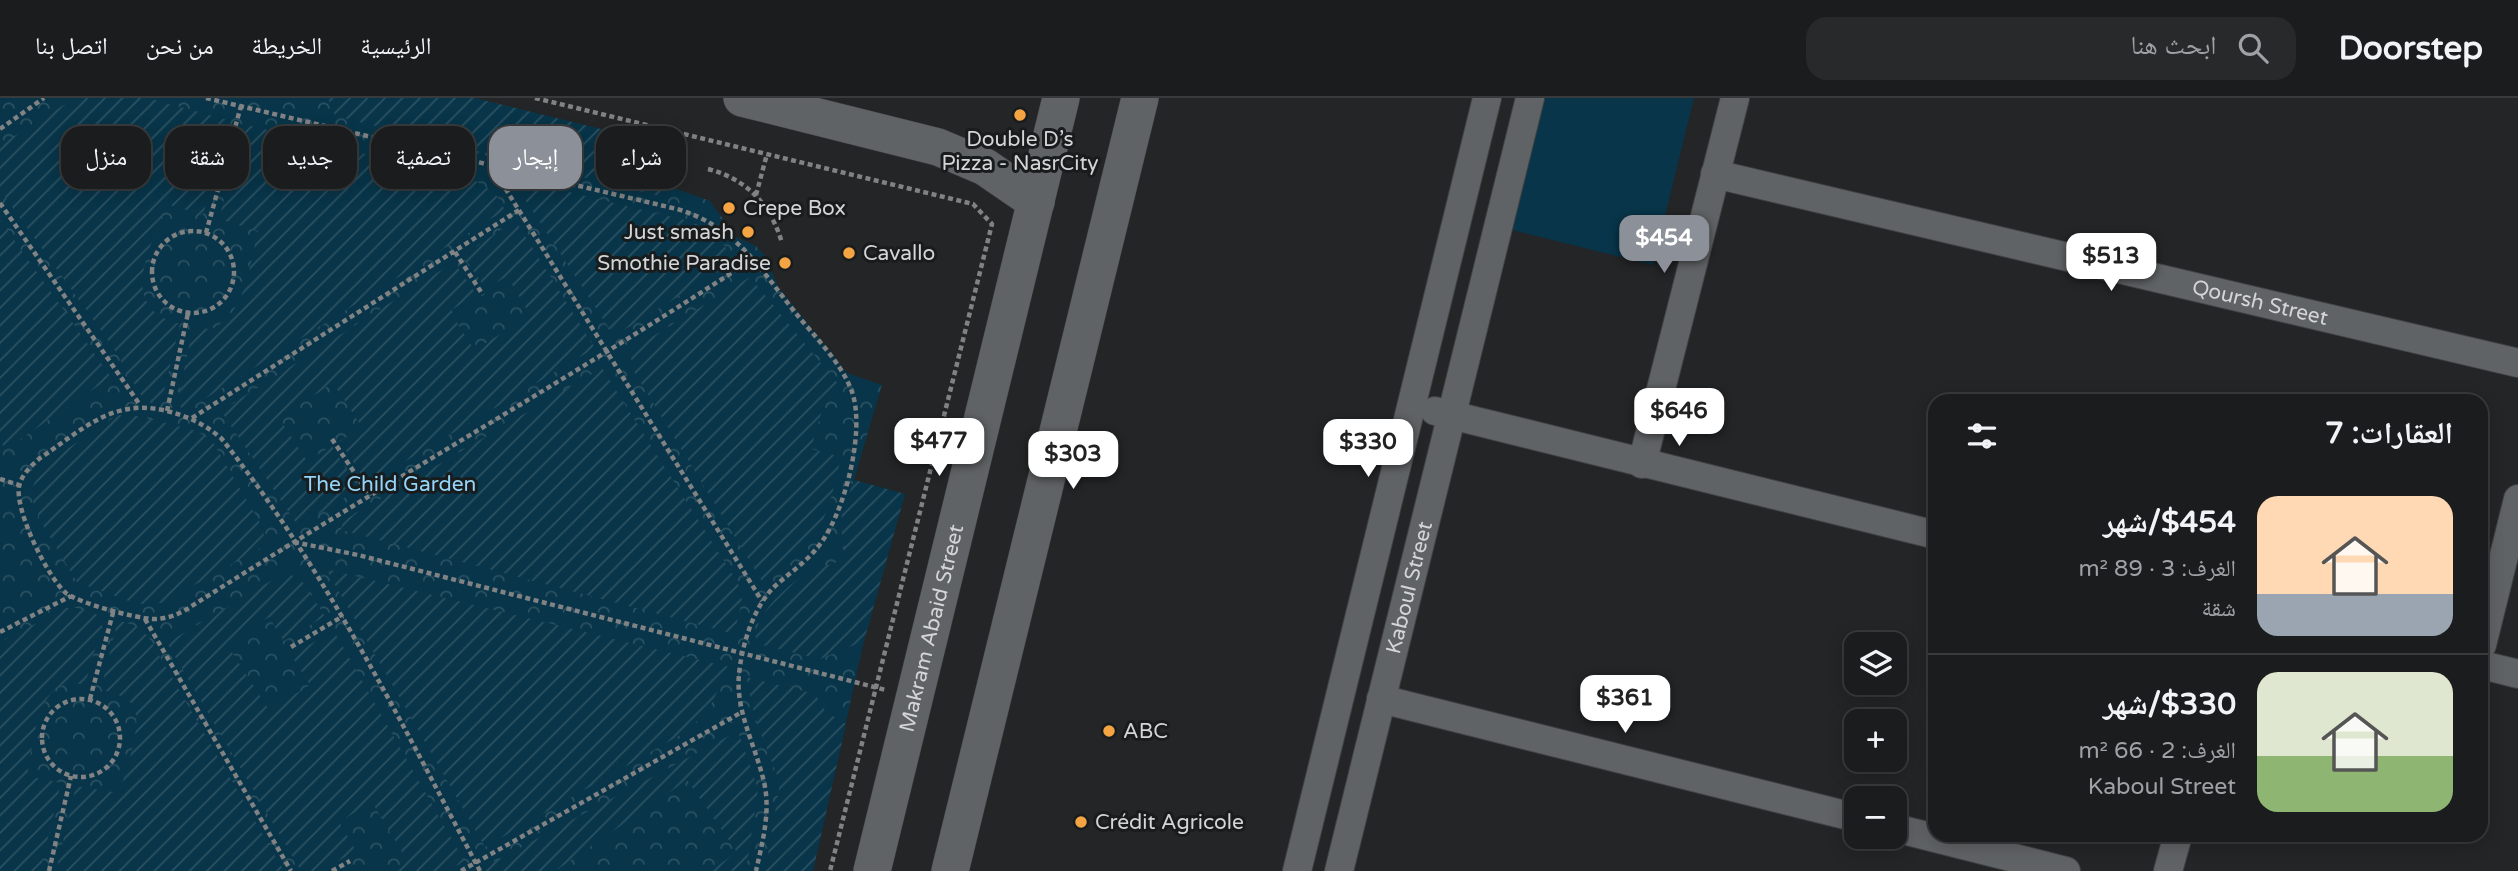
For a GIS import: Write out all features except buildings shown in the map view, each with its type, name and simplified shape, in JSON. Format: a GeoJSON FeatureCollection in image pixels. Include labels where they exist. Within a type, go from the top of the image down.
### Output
{"type":"FeatureCollection","features":[{"type":"Feature","properties":{"kind":"street"},"geometry":{"type":"LineString","coordinates":[[742,98],[962,155],[1012,183],[1036,202]]}},
{"type":"Feature","properties":{"kind":"street"},"geometry":{"type":"LineString","coordinates":[[824,119],[847,109],[857,98]]}},
{"type":"Feature","properties":{"kind":"street","name":"Makram Abaid Street"},"geometry":{"type":"LineString","coordinates":[[872,871],[1062,98]]}},
{"type":"Feature","properties":{"kind":"street"},"geometry":{"type":"LineString","coordinates":[[950,871],[1140,98]]}},
{"type":"Feature","properties":{"kind":"street","name":"Kaboul Street"},"geometry":{"type":"LineString","coordinates":[[1297,871],[1487,98]]}},
{"type":"Feature","properties":{"kind":"street","name":"Kaboul Street"},"geometry":{"type":"LineString","coordinates":[[1339,871],[1530,98]]}},
{"type":"Feature","properties":{"kind":"street"},"geometry":{"type":"LineString","coordinates":[[1642,464],[1735,98]]}},
{"type":"Feature","properties":{"kind":"street","name":"Qoursh Street"},"geometry":{"type":"LineString","coordinates":[[1715,174],[2518,363]]}},
{"type":"Feature","properties":{"kind":"street"},"geometry":{"type":"LineString","coordinates":[[1412,405],[1928,533]]}},
{"type":"Feature","properties":{"kind":"street"},"geometry":{"type":"LineString","coordinates":[[2488,621],[2518,499]]}},
{"type":"Feature","properties":{"kind":"street"},"geometry":{"type":"LineString","coordinates":[[2488,666],[2518,674]]}},
{"type":"Feature","properties":{"kind":"street"},"geometry":{"type":"LineString","coordinates":[[1381,699],[1844,815]]}},
{"type":"Feature","properties":{"kind":"street"},"geometry":{"type":"LineString","coordinates":[[1907,831],[1928,836]]}},
{"type":"Feature","properties":{"kind":"street"},"geometry":{"type":"LineString","coordinates":[[1951,842],[2066,871]]}},
{"type":"Feature","properties":{"kind":"street"},"geometry":{"type":"LineString","coordinates":[[2168,871],[2176,842]]}},
{"type":"Feature","properties":{"kind":"path"},"geometry":{"type":"LineString","coordinates":[[0,129],[44,98]]}},
{"type":"Feature","properties":{"kind":"path"},"geometry":{"type":"LineString","coordinates":[[206,98],[489,167]]}},
{"type":"Feature","properties":{"kind":"path"},"geometry":{"type":"LineString","coordinates":[[535,98],[973,204],[992,224],[830,871]]}},
{"type":"Feature","properties":{"kind":"path"},"geometry":{"type":"LineString","coordinates":[[206,233],[241,106]]}},
{"type":"Feature","properties":{"kind":"path"},"geometry":{"type":"LineString","coordinates":[[756,195],[767,154]]}},
{"type":"Feature","properties":{"kind":"path"},"geometry":{"type":"LineString","coordinates":[[708,169],[734,178],[756,195],[768,209],[782,243]]}},
{"type":"Feature","properties":{"kind":"path"},"geometry":{"type":"LineString","coordinates":[[582,188],[694,214],[722,228],[753,259],[846,379],[856,408],[849,476],[836,520],[815,551],[762,601],[751,626],[739,674],[742,712],[766,790],[764,833],[756,871]]}},
{"type":"Feature","properties":{"kind":"path"},"geometry":{"type":"LineString","coordinates":[[505,189],[610,352],[762,601]]}},
{"type":"Feature","properties":{"kind":"path"},"geometry":{"type":"LineString","coordinates":[[0,203],[140,406]]}},
{"type":"Feature","properties":{"kind":"path"},"geometry":{"type":"LineString","coordinates":[[191,418],[519,210]]}},
{"type":"Feature","properties":{"kind":"path"},"geometry":{"type":"LineString","coordinates":[[179,233],[206,233],[228,250],[233,262],[232,288],[214,308],[188,313],[163,301],[156,290],[153,263],[158,250],[179,233]]}},
{"type":"Feature","properties":{"kind":"path"},"geometry":{"type":"LineString","coordinates":[[455,252],[484,295]]}},
{"type":"Feature","properties":{"kind":"path"},"geometry":{"type":"LineString","coordinates":[[480,871],[318,574],[293,541],[221,438],[191,418],[140,406],[102,416],[31,466],[19,485],[18,497],[24,518],[51,574],[71,596],[145,618],[170,617],[184,611],[293,541],[610,352],[753,259]]}},
{"type":"Feature","properties":{"kind":"path"},"geometry":{"type":"LineString","coordinates":[[167,411],[188,313]]}},
{"type":"Feature","properties":{"kind":"path"},"geometry":{"type":"LineString","coordinates":[[332,439],[370,496]]}},
{"type":"Feature","properties":{"kind":"path"},"geometry":{"type":"LineString","coordinates":[[0,479],[19,485]]}},
{"type":"Feature","properties":{"kind":"path"},"geometry":{"type":"LineString","coordinates":[[293,541],[358,555],[855,682]]}},
{"type":"Feature","properties":{"kind":"path"},"geometry":{"type":"LineString","coordinates":[[0,632],[71,596]]}},
{"type":"Feature","properties":{"kind":"path"},"geometry":{"type":"LineString","coordinates":[[90,699],[114,610]]}},
{"type":"Feature","properties":{"kind":"path"},"geometry":{"type":"LineString","coordinates":[[291,647],[343,616]]}},
{"type":"Feature","properties":{"kind":"path"},"geometry":{"type":"LineString","coordinates":[[145,618],[291,871]]}},
{"type":"Feature","properties":{"kind":"path"},"geometry":{"type":"LineString","coordinates":[[77,698],[90,699],[111,712],[120,734],[119,747],[106,768],[96,774],[71,776],[50,763],[41,741],[42,729],[55,707],[77,698]]}},
{"type":"Feature","properties":{"kind":"path"},"geometry":{"type":"LineString","coordinates":[[461,871],[742,712]]}},
{"type":"Feature","properties":{"kind":"path"},"geometry":{"type":"LineString","coordinates":[[49,871],[71,776]]}},
{"type":"Feature","properties":{"kind":"path"},"geometry":{"type":"LineString","coordinates":[[332,871],[350,861]]}},
{"type":"Feature","properties":{"kind":"green space","name":"The Child Garden"},"geometry":{"type":"Polygon","coordinates":[[[0,98],[474,98],[596,128],[596,189],[677,189],[710,201],[736,237],[756,246],[766,257],[778,287],[847,373],[882,385],[854,480],[905,494],[864,641],[813,871],[0,871],[0,98]]]}},
{"type":"Feature","properties":{"kind":"green space"},"geometry":{"type":"Polygon","coordinates":[[[75,98],[148,98],[228,120],[226,126],[165,126],[165,189],[210,189],[203,215],[166,204],[147,257],[143,291],[148,305],[160,316],[180,324],[163,395],[154,404],[144,400],[112,346],[0,190],[0,145],[75,98]]]}},
{"type":"Feature","properties":{"kind":"green space"},"geometry":{"type":"Polygon","coordinates":[[[328,98],[474,98],[596,128],[596,180],[582,177],[582,126],[489,126],[489,154],[475,151],[475,126],[375,126],[335,116],[328,98]]]}},
{"type":"Feature","properties":{"kind":"green space"},"geometry":{"type":"Polygon","coordinates":[[[1528,98],[1694,98],[1653,265],[1496,226],[1528,98]]]}},
{"type":"Feature","properties":{"kind":"green space"},"geometry":{"type":"Polygon","coordinates":[[[243,124],[263,129],[263,189],[357,189],[357,152],[371,155],[371,189],[475,189],[475,181],[495,193],[505,210],[187,410],[182,409],[177,402],[193,328],[212,329],[233,311],[245,286],[258,231],[219,219],[227,189],[249,189],[249,126],[243,124]]]}},
{"type":"Feature","properties":{"kind":"green space"},"geometry":{"type":"Polygon","coordinates":[[[556,189],[693,222],[716,235],[736,261],[614,336],[519,190],[556,189]]]}},
{"type":"Feature","properties":{"kind":"green space"},"geometry":{"type":"Polygon","coordinates":[[[631,189],[670,189],[667,198],[631,189]]]}},
{"type":"Feature","properties":{"kind":"green space"},"geometry":{"type":"Polygon","coordinates":[[[0,220],[111,377],[6,449],[0,441],[0,220]]]}},
{"type":"Feature","properties":{"kind":"green space"},"geometry":{"type":"Polygon","coordinates":[[[515,220],[595,348],[367,484],[340,441],[362,427],[333,383],[279,418],[307,461],[332,446],[359,489],[298,526],[221,411],[454,262],[476,294],[450,311],[474,350],[531,316],[507,276],[486,289],[463,256],[515,220]]]}},
{"type":"Feature","properties":{"kind":"green space"},"geometry":{"type":"Polygon","coordinates":[[[750,277],[843,390],[824,403],[811,449],[841,457],[825,515],[809,544],[782,570],[763,583],[633,370],[631,358],[642,343],[750,277]]]}},
{"type":"Feature","properties":{"kind":"green space"},"geometry":{"type":"Polygon","coordinates":[[[602,368],[738,583],[742,601],[734,634],[341,530],[343,521],[602,368]]]}},
{"type":"Feature","properties":{"kind":"green space"},"geometry":{"type":"Polygon","coordinates":[[[117,415],[138,416],[193,430],[211,439],[263,528],[264,539],[259,549],[162,603],[137,604],[77,582],[41,522],[31,490],[42,469],[54,458],[117,415]]]}},
{"type":"Feature","properties":{"kind":"green space"},"geometry":{"type":"Polygon","coordinates":[[[854,480],[905,494],[864,641],[820,659],[758,644],[756,634],[759,623],[775,600],[798,579],[820,566],[834,564],[840,558],[844,548],[841,518],[854,480]]]}},
{"type":"Feature","properties":{"kind":"green space"},"geometry":{"type":"Polygon","coordinates":[[[326,569],[729,667],[709,709],[687,731],[485,847],[326,569]]]}},
{"type":"Feature","properties":{"kind":"green space"},"geometry":{"type":"Polygon","coordinates":[[[284,573],[300,578],[325,616],[284,641],[269,617],[226,643],[269,710],[310,685],[291,655],[334,631],[464,861],[447,871],[390,871],[407,861],[372,802],[339,822],[356,851],[320,871],[301,871],[167,643],[284,573]]]}},
{"type":"Feature","properties":{"kind":"green space"},"geometry":{"type":"Polygon","coordinates":[[[66,608],[77,608],[104,617],[85,685],[69,684],[56,689],[40,713],[27,776],[61,783],[40,871],[0,871],[0,642],[66,608]]]}},
{"type":"Feature","properties":{"kind":"green space"},"geometry":{"type":"Polygon","coordinates":[[[118,620],[141,628],[149,638],[284,871],[56,871],[76,786],[119,793],[133,746],[135,710],[128,700],[101,689],[118,620]]]}},
{"type":"Feature","properties":{"kind":"green space"},"geometry":{"type":"Polygon","coordinates":[[[746,677],[815,694],[826,712],[846,724],[813,871],[765,871],[780,783],[755,718],[746,677]]]}},
{"type":"Feature","properties":{"kind":"green space"},"geometry":{"type":"Polygon","coordinates":[[[738,731],[758,789],[746,871],[710,871],[737,852],[687,780],[555,871],[486,871],[484,867],[738,731]]]}},
{"type":"Feature","properties":{"kind":"place","name":"Double D’s Pizza - NasrCity"},"geometry":{"type":"Point","coordinates":[1020,115]}},
{"type":"Feature","properties":{"kind":"place","name":"Crepe Box"},"geometry":{"type":"Point","coordinates":[729,208]}},
{"type":"Feature","properties":{"kind":"place","name":"Just smash"},"geometry":{"type":"Point","coordinates":[748,232]}},
{"type":"Feature","properties":{"kind":"place","name":"Cavallo"},"geometry":{"type":"Point","coordinates":[849,253]}},
{"type":"Feature","properties":{"kind":"place","name":"Smothie Paradise"},"geometry":{"type":"Point","coordinates":[785,263]}},
{"type":"Feature","properties":{"kind":"place","name":"ABC"},"geometry":{"type":"Point","coordinates":[1109,731]}},
{"type":"Feature","properties":{"kind":"place","name":"Crédit Agricole"},"geometry":{"type":"Point","coordinates":[1081,822]}}]}
